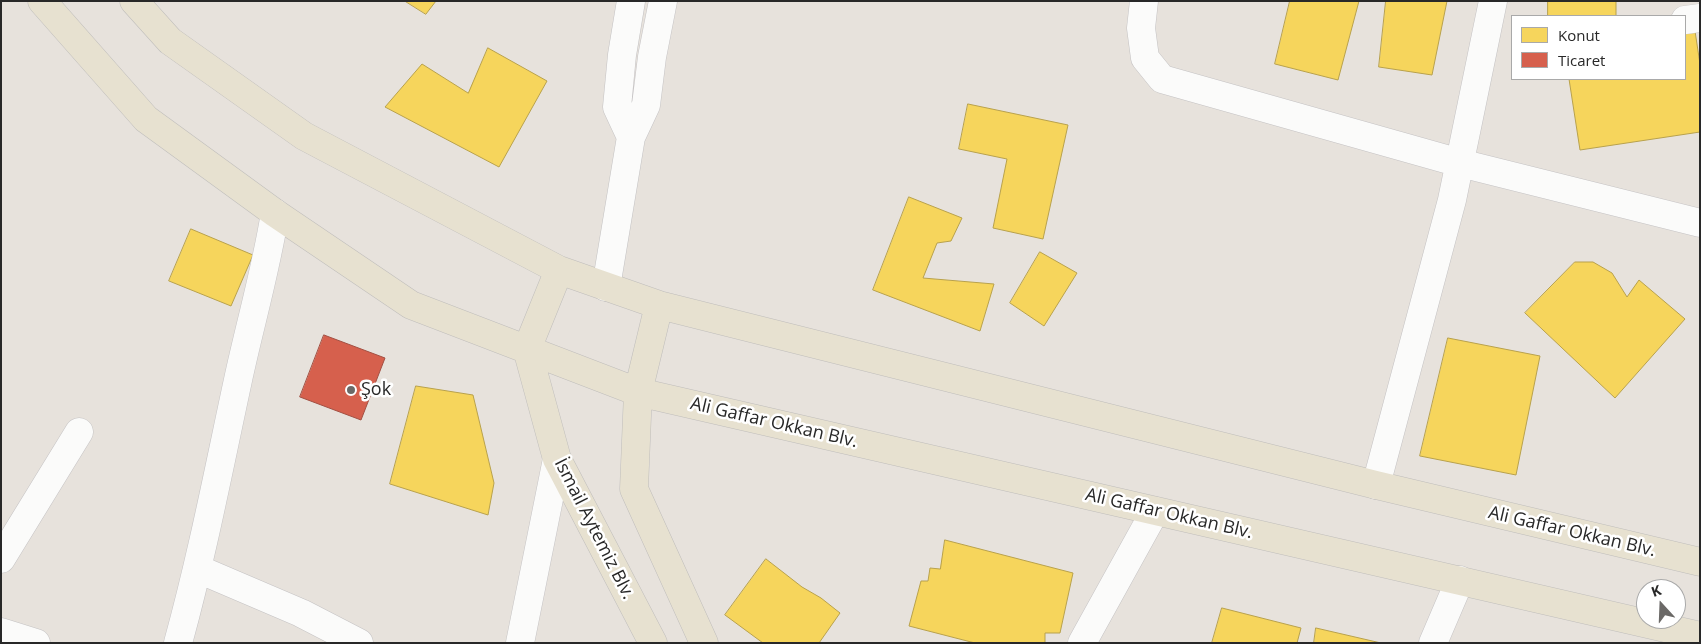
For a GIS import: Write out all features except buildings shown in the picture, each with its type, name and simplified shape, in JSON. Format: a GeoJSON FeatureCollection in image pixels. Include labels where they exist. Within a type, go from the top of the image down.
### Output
{"type":"FeatureCollection","features":[{"type":"Feature","properties":{"kind":"main road","name":"Ali Gaffar Okkan Blv."},"geometry":{"type":"LineString","coordinates":[[42,1],[146,119],[275,213],[411,305],[638,392],[1700,636]]}},
{"type":"Feature","properties":{"kind":"main road","name":"Ali Gaffar Okkan Blv."},"geometry":{"type":"LineString","coordinates":[[134,1],[170,41],[304,136],[559,270],[659,305],[1376,485],[1700,562]]}},
{"type":"Feature","properties":{"kind":"main road"},"geometry":{"type":"LineString","coordinates":[[528,349],[559,270]]}},
{"type":"Feature","properties":{"kind":"main road"},"geometry":{"type":"LineString","coordinates":[[659,305],[638,392],[634,489],[704,643]]}},
{"type":"Feature","properties":{"kind":"main road","name":"İsmail Aytemiz Blv."},"geometry":{"type":"LineString","coordinates":[[528,349],[557,459],[653,643]]}},
{"type":"Feature","properties":{"kind":"street"},"geometry":{"type":"LineString","coordinates":[[631,1],[622,55],[617,107],[631,137]]}},
{"type":"Feature","properties":{"kind":"street"},"geometry":{"type":"LineString","coordinates":[[606,286],[631,137],[646,105],[652,57],[663,1]]}},
{"type":"Feature","properties":{"kind":"street"},"geometry":{"type":"LineString","coordinates":[[1144,1],[1141,28],[1146,58],[1162,79],[1460,163],[1700,223]]}},
{"type":"Feature","properties":{"kind":"street"},"geometry":{"type":"LineString","coordinates":[[1376,485],[1452,200],[1493,1]]}},
{"type":"Feature","properties":{"kind":"street"},"geometry":{"type":"LineString","coordinates":[[1686,20],[1700,18]]}},
{"type":"Feature","properties":{"kind":"street"},"geometry":{"type":"LineString","coordinates":[[178,643],[198,569],[238,378],[268,261],[275,213]]}},
{"type":"Feature","properties":{"kind":"street"},"geometry":{"type":"LineString","coordinates":[[1,559],[79,432]]}},
{"type":"Feature","properties":{"kind":"street"},"geometry":{"type":"LineString","coordinates":[[520,643],[557,459]]}},
{"type":"Feature","properties":{"kind":"street"},"geometry":{"type":"LineString","coordinates":[[1082,643],[1155,511]]}},
{"type":"Feature","properties":{"kind":"street"},"geometry":{"type":"LineString","coordinates":[[198,569],[301,613],[359,643]]}},
{"type":"Feature","properties":{"kind":"street"},"geometry":{"type":"LineString","coordinates":[[1434,643],[1460,580]]}},
{"type":"Feature","properties":{"kind":"street"},"geometry":{"type":"LineString","coordinates":[[1,632],[36,643]]}},
{"type":"Feature","properties":{"kind":"place","name":"Şok"},"geometry":{"type":"Point","coordinates":[351,390]}}]}
